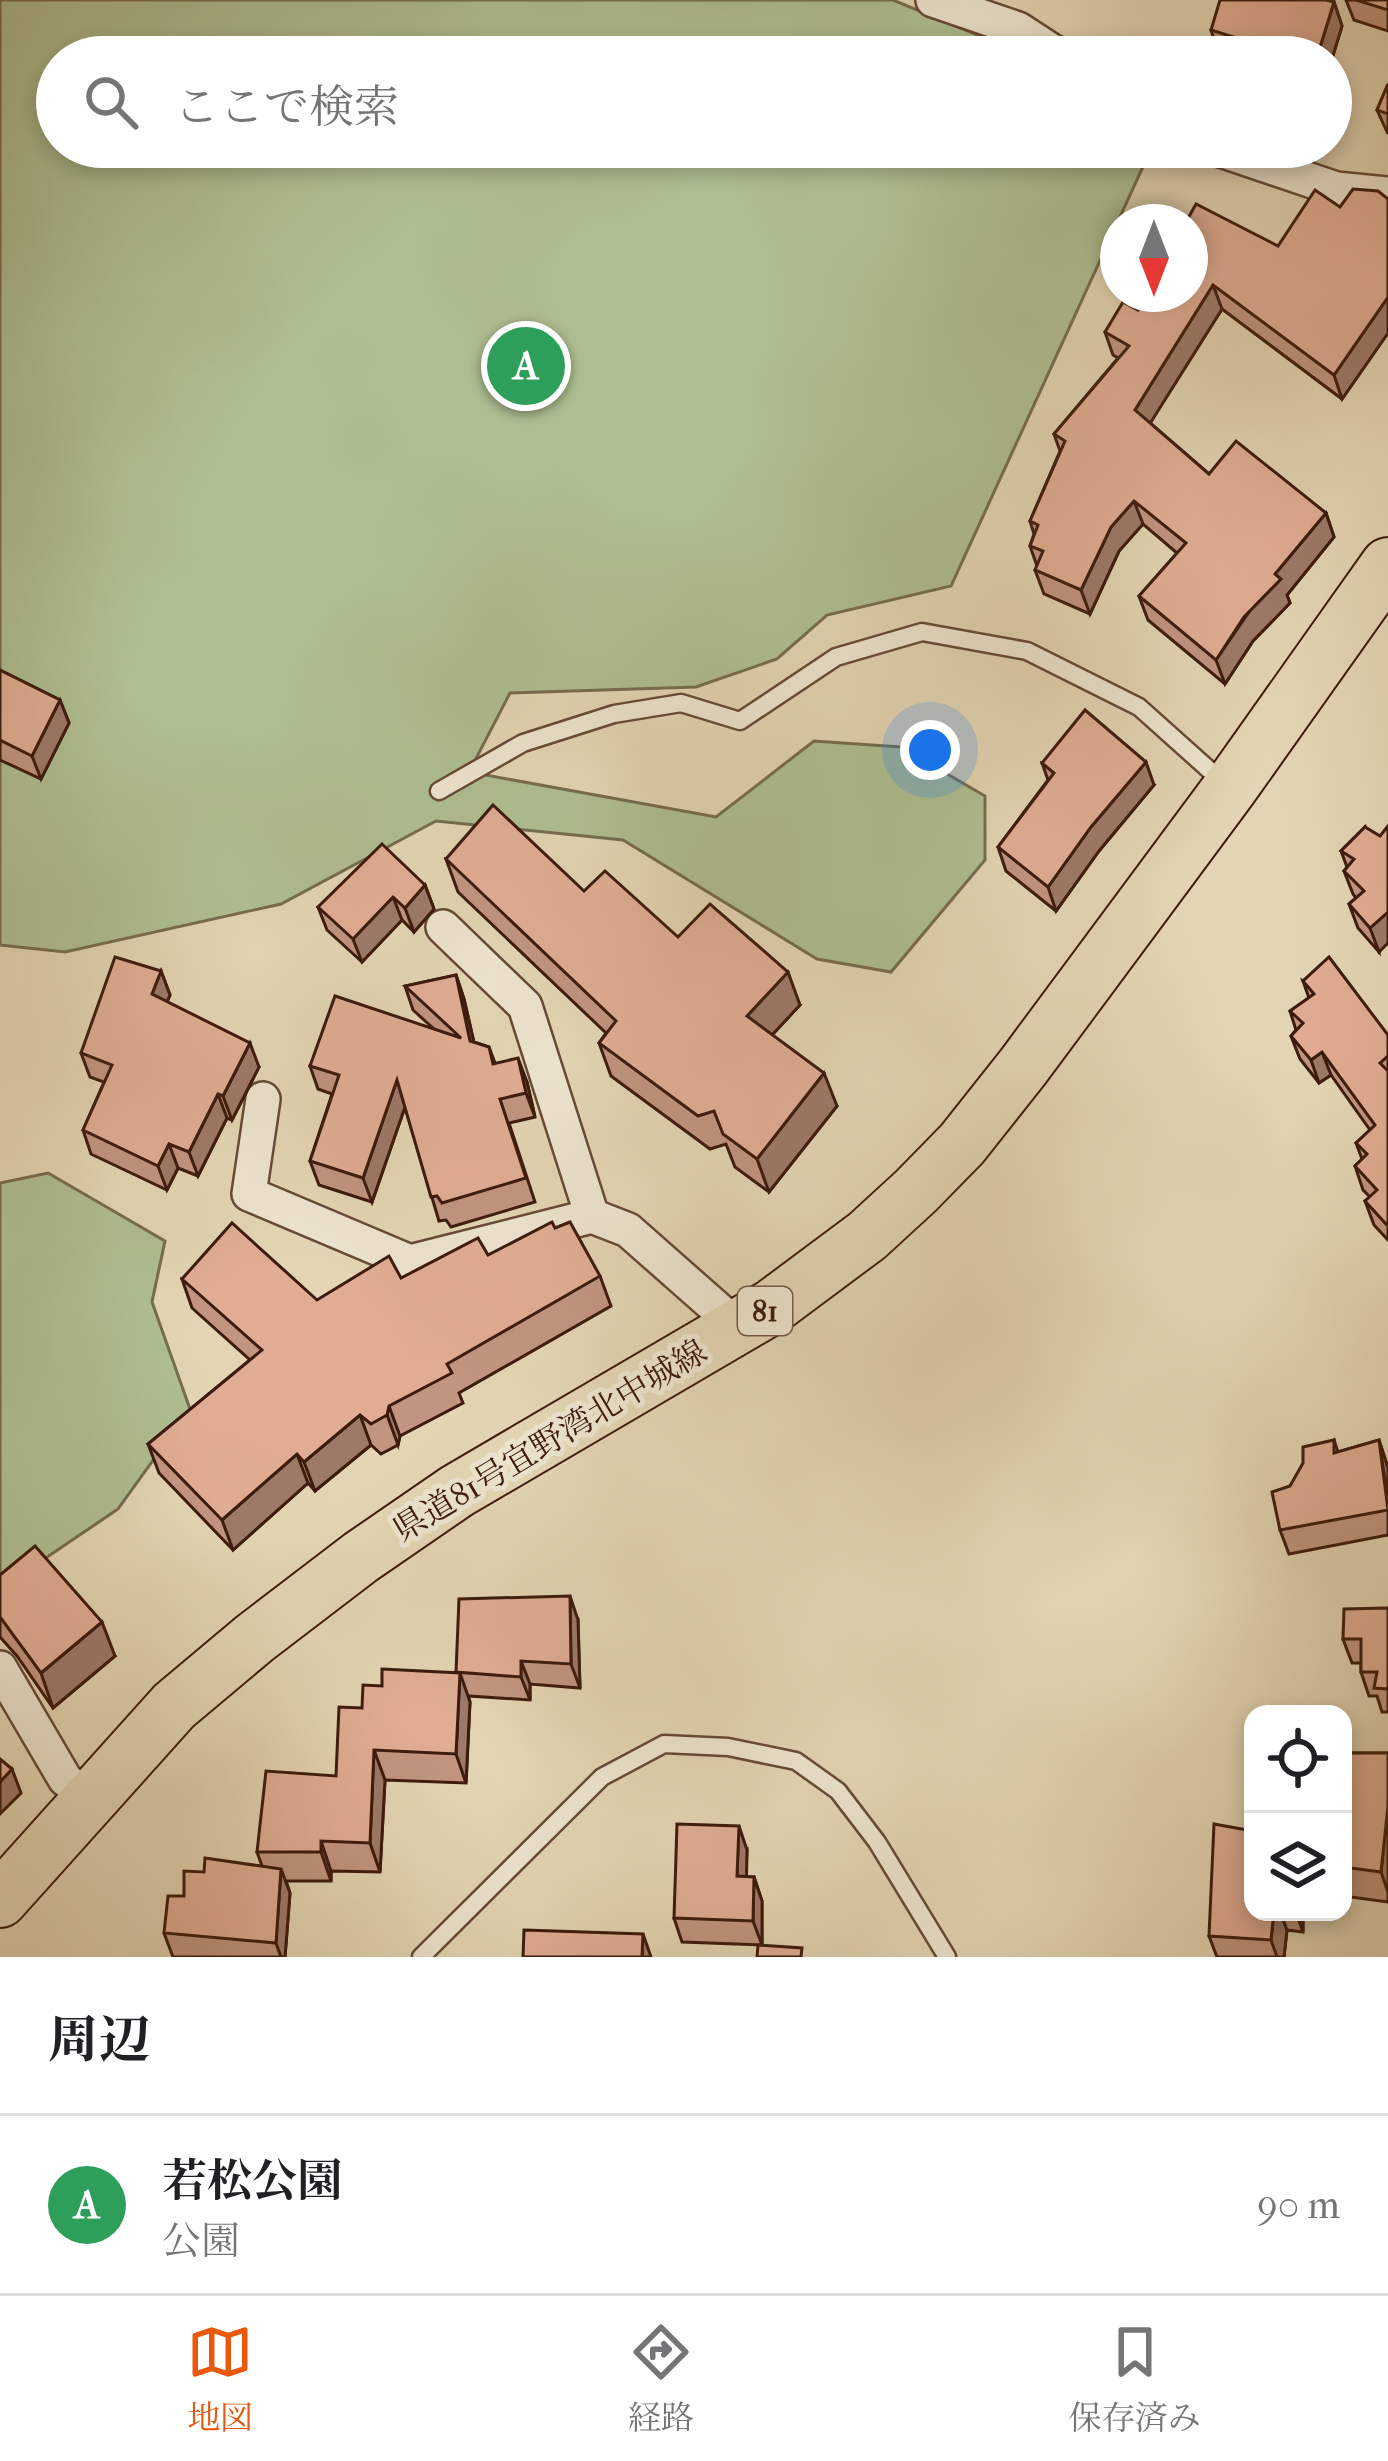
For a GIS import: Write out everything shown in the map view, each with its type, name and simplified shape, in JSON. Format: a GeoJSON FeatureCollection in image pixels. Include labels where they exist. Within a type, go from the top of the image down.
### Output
{"type":"FeatureCollection","features":[{"type":"Feature","properties":{"kind":"main road","name":"県道81号宜野湾北中城線"},"geometry":{"type":"LineString","coordinates":[[0,1900],[174,1706],[361,1557],[457,1491],[738,1327],[867,1236],[962,1144],[1230,788],[1387,566]]}},
{"type":"Feature","properties":{"kind":"street"},"geometry":{"type":"LineString","coordinates":[[933,0],[1029,36]]}},
{"type":"Feature","properties":{"kind":"street"},"geometry":{"type":"LineString","coordinates":[[1274,168],[1336,189],[1388,194]]}},
{"type":"Feature","properties":{"kind":"street"},"geometry":{"type":"LineString","coordinates":[[443,927],[525,1006],[592,1216]]}},
{"type":"Feature","properties":{"kind":"street"},"geometry":{"type":"LineString","coordinates":[[263,1099],[249,1194],[410,1262],[592,1216],[628,1230],[738,1327]]}},
{"type":"Feature","properties":{"kind":"street"},"geometry":{"type":"LineString","coordinates":[[0,1668],[65,1779],[91,1801]]}},
{"type":"Feature","properties":{"kind":"lane"},"geometry":{"type":"LineString","coordinates":[[439,791],[523,743],[614,714],[681,703],[740,721],[836,657],[922,632],[1027,651],[1120,697],[1139,707],[1230,788]]}},
{"type":"Feature","properties":{"kind":"lane"},"geometry":{"type":"LineString","coordinates":[[421,1957],[602,1777],[664,1744],[728,1747],[796,1761],[838,1791],[877,1842],[947,1957]]}},
{"type":"Feature","properties":{"kind":"green space"},"geometry":{"type":"Polygon","coordinates":[[[0,0],[893,0],[980,36],[36,36],[36,168],[1142,168],[1126,204],[1100,204],[1100,261],[951,586],[827,615],[777,659],[696,687],[510,693],[469,772],[716,817],[814,741],[901,747],[985,796],[985,860],[891,972],[817,959],[623,840],[436,821],[281,904],[65,952],[0,945],[0,0]]]}},
{"type":"Feature","properties":{"kind":"green space"},"geometry":{"type":"Polygon","coordinates":[[[48,1173],[165,1241],[152,1302],[190,1409],[118,1509],[0,1589],[0,1183],[48,1173]]]}},
{"type":"Feature","properties":{"kind":"building"},"geometry":{"type":"Polygon","coordinates":[[[1220,0],[1334,2],[1323,36],[1230,36],[1211,30],[1220,0]]]}},
{"type":"Feature","properties":{"kind":"building"},"geometry":{"type":"Polygon","coordinates":[[[1356,0],[1388,0],[1388,10],[1356,0]]]}},
{"type":"Feature","properties":{"kind":"building"},"geometry":{"type":"Polygon","coordinates":[[[1388,84],[1388,114],[1377,110],[1388,84]]]}},
{"type":"Feature","properties":{"kind":"building"},"geometry":{"type":"Polygon","coordinates":[[[1353,189],[1378,191],[1388,199],[1388,297],[1334,375],[1213,285],[1208,293],[1208,210],[1278,246],[1315,190],[1340,207],[1353,189]]]}},
{"type":"Feature","properties":{"kind":"building"},"geometry":{"type":"Polygon","coordinates":[[[1117,312],[1196,312],[1135,410],[1209,474],[1236,441],[1326,513],[1275,574],[1281,579],[1244,617],[1216,660],[1139,596],[1186,543],[1134,501],[1111,527],[1081,590],[1035,570],[1043,551],[1030,546],[1038,525],[1030,521],[1065,441],[1054,434],[1129,346],[1105,332],[1117,312]]]}},
{"type":"Feature","properties":{"kind":"building"},"geometry":{"type":"Polygon","coordinates":[[[0,670],[60,700],[32,756],[0,740],[0,670]]]}},
{"type":"Feature","properties":{"kind":"building"},"geometry":{"type":"Polygon","coordinates":[[[1085,710],[1146,762],[1048,887],[998,847],[1054,773],[1042,763],[1085,710]]]}},
{"type":"Feature","properties":{"kind":"building"},"geometry":{"type":"Polygon","coordinates":[[[493,805],[584,891],[605,871],[678,937],[710,904],[788,972],[747,1016],[824,1073],[757,1159],[723,1134],[714,1111],[698,1116],[599,1043],[616,1021],[446,859],[493,805]]]}},
{"type":"Feature","properties":{"kind":"building"},"geometry":{"type":"Polygon","coordinates":[[[1388,826],[1388,912],[1370,928],[1349,904],[1364,891],[1344,871],[1354,859],[1341,851],[1365,827],[1380,836],[1388,826]]]}},
{"type":"Feature","properties":{"kind":"building"},"geometry":{"type":"Polygon","coordinates":[[[382,844],[425,885],[405,908],[393,897],[353,939],[318,907],[382,844]]]}},
{"type":"Feature","properties":{"kind":"building"},"geometry":{"type":"Polygon","coordinates":[[[115,957],[161,971],[152,994],[250,1043],[189,1152],[169,1144],[158,1166],[83,1130],[112,1065],[81,1053],[115,957]]]}},
{"type":"Feature","properties":{"kind":"building"},"geometry":{"type":"Polygon","coordinates":[[[1329,957],[1388,1035],[1388,1056],[1380,1063],[1388,1071],[1386,1224],[1365,1201],[1377,1190],[1355,1166],[1367,1154],[1356,1143],[1375,1125],[1322,1052],[1311,1060],[1291,1036],[1303,1023],[1290,1011],[1314,994],[1303,981],[1329,957]]]}},
{"type":"Feature","properties":{"kind":"building"},"geometry":{"type":"Polygon","coordinates":[[[456,975],[470,1041],[489,1047],[493,1064],[518,1058],[526,1093],[500,1099],[526,1178],[442,1203],[437,1196],[431,1197],[397,1080],[363,1178],[310,1161],[339,1075],[310,1066],[335,996],[461,1038],[405,986],[456,975]]]}},
{"type":"Feature","properties":{"kind":"building"},"geometry":{"type":"Polygon","coordinates":[[[552,1222],[555,1228],[570,1222],[600,1276],[447,1364],[452,1373],[389,1406],[387,1415],[371,1424],[360,1415],[304,1462],[297,1454],[222,1520],[148,1444],[262,1350],[182,1279],[232,1223],[317,1300],[389,1256],[401,1278],[478,1238],[488,1255],[552,1222]]]}},
{"type":"Feature","properties":{"kind":"building"},"geometry":{"type":"Polygon","coordinates":[[[1334,1440],[1334,1453],[1379,1440],[1388,1510],[1280,1530],[1272,1492],[1290,1486],[1303,1463],[1303,1447],[1334,1440]]]}},
{"type":"Feature","properties":{"kind":"building"},"geometry":{"type":"Polygon","coordinates":[[[35,1546],[102,1622],[41,1673],[0,1617],[0,1575],[35,1546]]]}},
{"type":"Feature","properties":{"kind":"building"},"geometry":{"type":"Polygon","coordinates":[[[570,1596],[571,1664],[521,1661],[521,1677],[456,1672],[459,1599],[570,1596]]]}},
{"type":"Feature","properties":{"kind":"building"},"geometry":{"type":"Polygon","coordinates":[[[1388,1608],[1388,1689],[1374,1688],[1377,1672],[1361,1672],[1361,1639],[1343,1639],[1344,1609],[1388,1608]]]}},
{"type":"Feature","properties":{"kind":"building"},"geometry":{"type":"Polygon","coordinates":[[[382,1669],[460,1673],[456,1754],[374,1750],[370,1843],[321,1841],[321,1852],[257,1852],[266,1771],[336,1776],[339,1707],[362,1708],[363,1685],[382,1686],[382,1669]]]}},
{"type":"Feature","properties":{"kind":"building"},"geometry":{"type":"Polygon","coordinates":[[[1352,1753],[1388,1753],[1381,1872],[1352,1868],[1352,1753]]]}},
{"type":"Feature","properties":{"kind":"building"},"geometry":{"type":"Polygon","coordinates":[[[0,1759],[12,1769],[0,1782],[0,1759]]]}},
{"type":"Feature","properties":{"kind":"building"},"geometry":{"type":"Polygon","coordinates":[[[677,1824],[739,1826],[737,1876],[754,1877],[753,1921],[674,1918],[677,1824]]]}},
{"type":"Feature","properties":{"kind":"building"},"geometry":{"type":"Polygon","coordinates":[[[1214,1824],[1244,1829],[1244,1921],[1273,1921],[1271,1940],[1209,1936],[1214,1824]]]}},
{"type":"Feature","properties":{"kind":"building"},"geometry":{"type":"Polygon","coordinates":[[[205,1858],[281,1869],[276,1943],[164,1933],[168,1896],[184,1896],[184,1871],[204,1872],[205,1858]]]}},
{"type":"Feature","properties":{"kind":"building"},"geometry":{"type":"Polygon","coordinates":[[[524,1930],[643,1934],[642,1957],[523,1957],[524,1930]]]}},
{"type":"Feature","properties":{"kind":"building"},"geometry":{"type":"Polygon","coordinates":[[[758,1945],[802,1948],[801,1957],[757,1957],[758,1945]]]}},
{"type":"Feature","properties":{"kind":"place","name":"若松公園"},"geometry":{"type":"Point","coordinates":[526,366]}}]}
